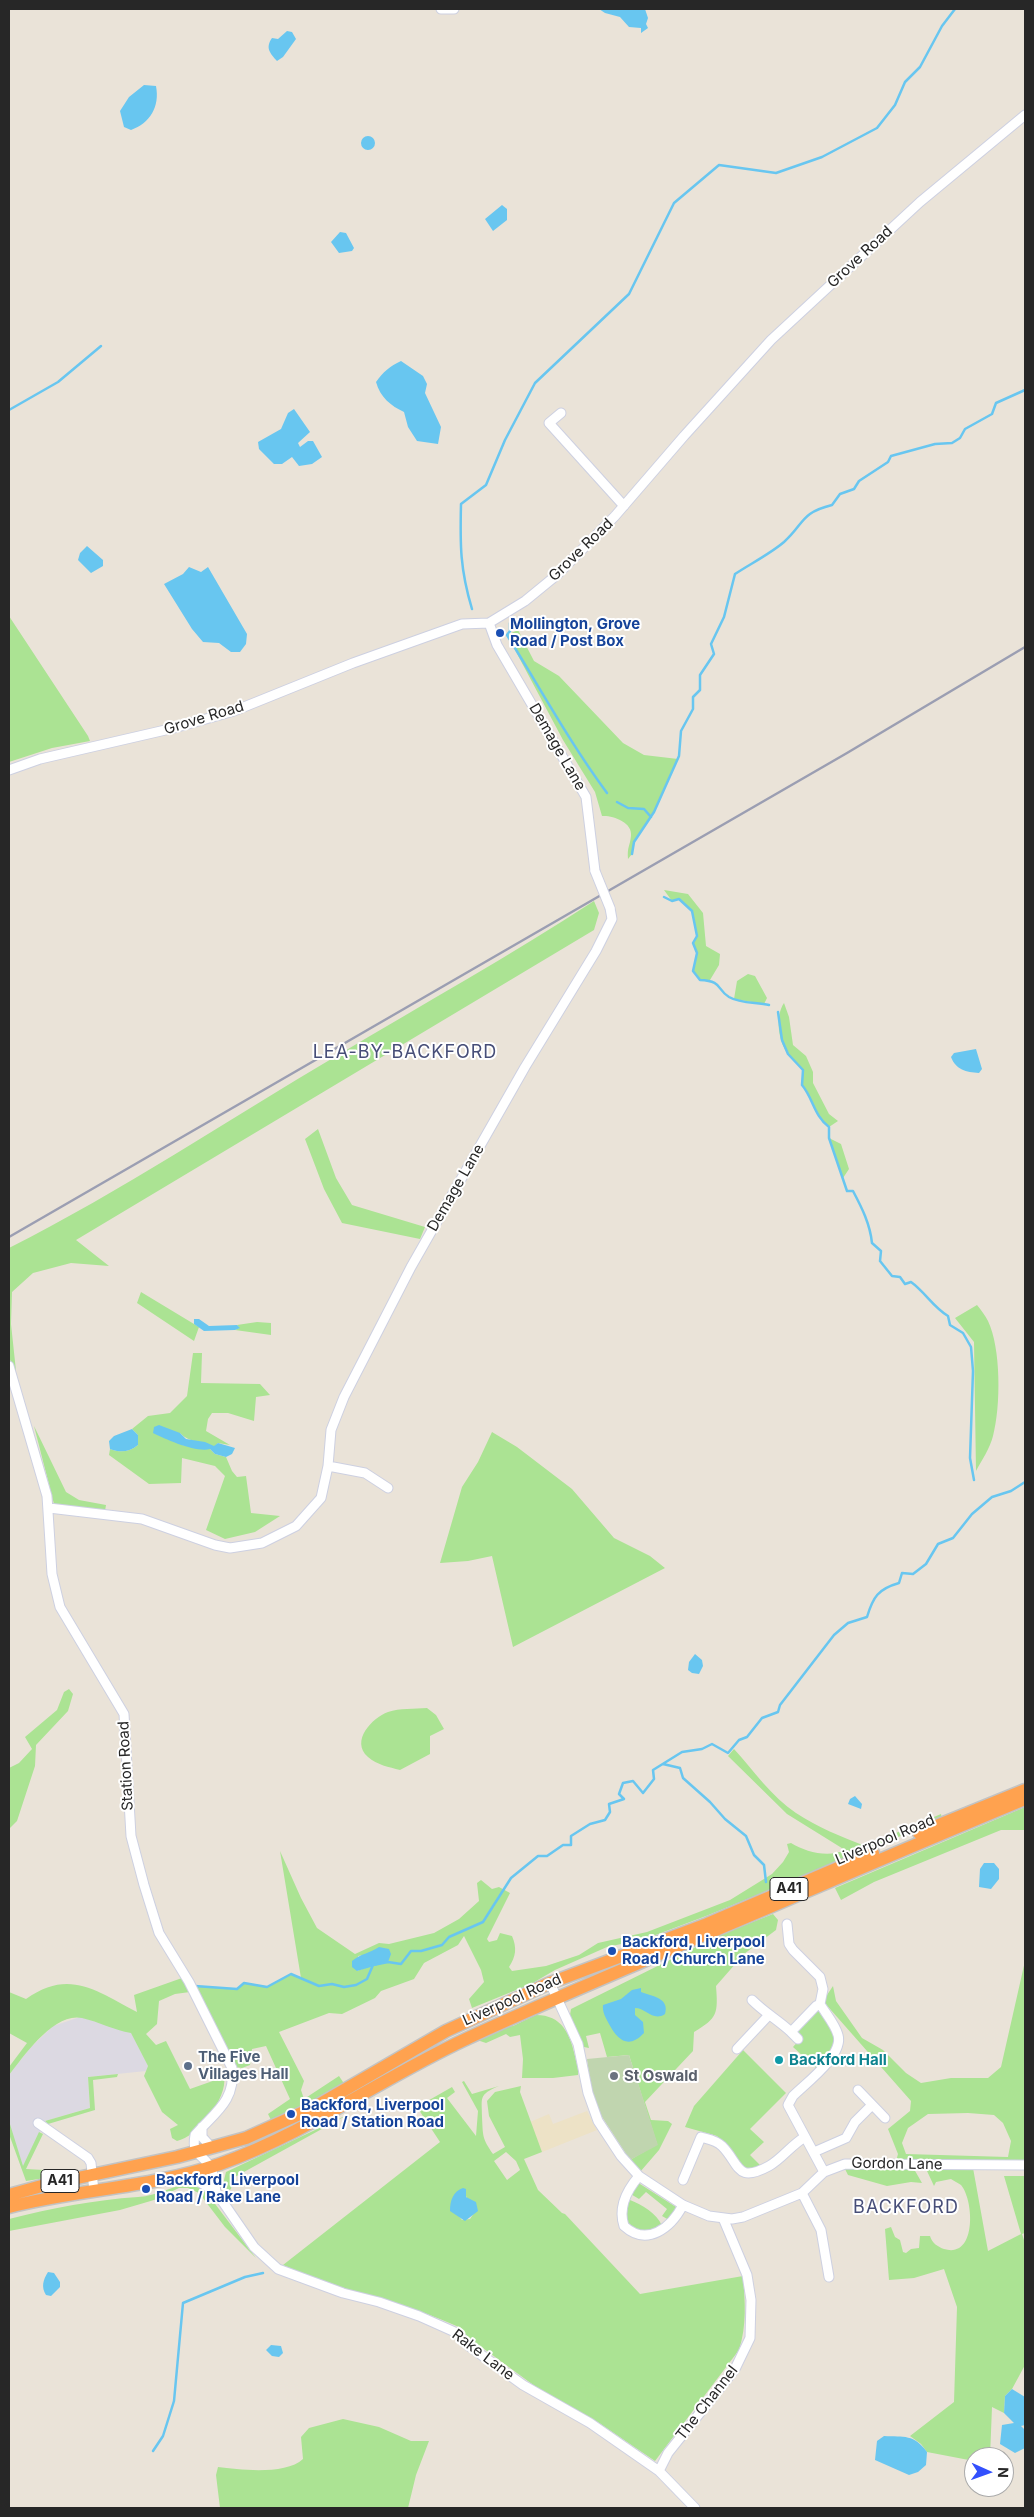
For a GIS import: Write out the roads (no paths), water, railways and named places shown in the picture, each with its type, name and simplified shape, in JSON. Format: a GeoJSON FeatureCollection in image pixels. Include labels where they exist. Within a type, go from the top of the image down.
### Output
{"type":"FeatureCollection","features":[{"type":"Feature","properties":{"kind":"highway","name":"Liverpool Road"},"geometry":{"type":"LineString","coordinates":[[9,2195],[91,2175],[196,2153],[289,2121],[446,2031],[550,1982],[707,1924],[1025,1790]]}},
{"type":"Feature","properties":{"kind":"highway","name":"Liverpool Road"},"geometry":{"type":"LineString","coordinates":[[9,2207],[185,2174],[210,2167],[282,2138],[424,2058],[557,1998],[920,1842],[1025,1799]]}},
{"type":"Feature","properties":{"kind":"street"},"geometry":{"type":"LineString","coordinates":[[441,9],[454,9]]}},
{"type":"Feature","properties":{"kind":"street","name":"Grove Road"},"geometry":{"type":"LineString","coordinates":[[9,770],[40,759],[174,728],[234,711],[353,663],[462,624],[489,623],[525,600],[558,574],[624,506],[771,340],[920,202],[1025,115]]}},
{"type":"Feature","properties":{"kind":"street"},"geometry":{"type":"LineString","coordinates":[[560,413],[549,423],[624,506]]}},
{"type":"Feature","properties":{"kind":"street","name":"Demage Lane"},"geometry":{"type":"LineString","coordinates":[[49,1508],[142,1519],[215,1545],[230,1548],[262,1543],[296,1526],[321,1498],[328,1466],[331,1430],[344,1396],[411,1268],[525,1067],[596,951],[612,919],[610,908],[595,870],[586,797],[497,645],[489,623]]}},
{"type":"Feature","properties":{"kind":"street","name":"Station Road"},"geometry":{"type":"LineString","coordinates":[[9,1366],[49,1508],[52,1574],[60,1606],[124,1714],[131,1836],[157,1925],[167,1948],[189,1982],[232,2068],[233,2080],[224,2104],[195,2135],[196,2153]]}},
{"type":"Feature","properties":{"kind":"street"},"geometry":{"type":"LineString","coordinates":[[328,1466],[365,1473],[388,1488]]}},
{"type":"Feature","properties":{"kind":"street"},"geometry":{"type":"LineString","coordinates":[[787,1924],[789,1944],[792,1950],[820,1977],[823,1989],[820,2004],[835,2028],[839,2043],[835,2054],[789,2100],[789,2109],[824,2172]]}},
{"type":"Feature","properties":{"kind":"street"},"geometry":{"type":"LineString","coordinates":[[550,1982],[578,2044],[592,2109],[621,2156],[639,2176],[682,2205],[723,2218]]}},
{"type":"Feature","properties":{"kind":"street"},"geometry":{"type":"LineString","coordinates":[[752,2000],[768,2016],[780,2022],[798,2039]]}},
{"type":"Feature","properties":{"kind":"street"},"geometry":{"type":"LineString","coordinates":[[791,2032],[820,2004]]}},
{"type":"Feature","properties":{"kind":"street"},"geometry":{"type":"LineString","coordinates":[[737,2048],[768,2016]]}},
{"type":"Feature","properties":{"kind":"street"},"geometry":{"type":"LineString","coordinates":[[858,2090],[885,2118]]}},
{"type":"Feature","properties":{"kind":"street"},"geometry":{"type":"LineString","coordinates":[[814,2152],[823,2146],[846,2138],[855,2122],[872,2105]]}},
{"type":"Feature","properties":{"kind":"street"},"geometry":{"type":"LineString","coordinates":[[38,2123],[88,2158],[91,2163],[94,2191]]}},
{"type":"Feature","properties":{"kind":"street"},"geometry":{"type":"LineString","coordinates":[[202,2127],[202,2137],[212,2148]]}},
{"type":"Feature","properties":{"kind":"street"},"geometry":{"type":"LineString","coordinates":[[683,2180],[701,2137],[711,2139],[721,2146],[736,2168],[744,2173],[752,2173],[770,2166],[805,2137]]}},
{"type":"Feature","properties":{"kind":"street"},"geometry":{"type":"LineString","coordinates":[[196,2153],[210,2167]]}},
{"type":"Feature","properties":{"kind":"street","name":"Gordon Lane"},"geometry":{"type":"LineString","coordinates":[[723,2218],[743,2217],[802,2193],[824,2172],[844,2164],[1025,2165]]}},
{"type":"Feature","properties":{"kind":"street","name":"Rake Lane"},"geometry":{"type":"LineString","coordinates":[[210,2167],[216,2192],[254,2247],[278,2269],[307,2281],[379,2302],[446,2326],[457,2333],[469,2346],[523,2385],[597,2428],[659,2471],[696,2508]]}},
{"type":"Feature","properties":{"kind":"street","name":"Rake Lane"},"geometry":{"type":"LineString","coordinates":[[185,2174],[216,2192]]}},
{"type":"Feature","properties":{"kind":"street"},"geometry":{"type":"LineString","coordinates":[[639,2176],[629,2190],[622,2210],[624,2226],[645,2236],[659,2232],[676,2217],[682,2205]]}},
{"type":"Feature","properties":{"kind":"street"},"geometry":{"type":"LineString","coordinates":[[802,2193],[821,2230],[829,2277]]}},
{"type":"Feature","properties":{"kind":"street","name":"The Channel"},"geometry":{"type":"LineString","coordinates":[[659,2471],[668,2453],[735,2369],[750,2338],[751,2300],[747,2275],[723,2218]]}},
{"type":"Feature","properties":{"kind":"water"},"geometry":{"type":"Polygon","coordinates":[[[599,9],[645,9],[648,18],[646,24],[648,28],[641,33],[641,28],[629,27],[620,17],[605,13],[599,9]]]}},
{"type":"Feature","properties":{"kind":"water"},"geometry":{"type":"Polygon","coordinates":[[[287,31],[292,32],[296,39],[283,57],[277,61],[270,53],[270,42],[272,38],[278,39],[287,31]]]}},
{"type":"Feature","properties":{"kind":"water"},"geometry":{"type":"Polygon","coordinates":[[[144,85],[156,86],[155,107],[148,119],[131,130],[124,127],[120,111],[129,97],[144,85]]]}},
{"type":"Feature","properties":{"kind":"water"},"geometry":{"type":"Polygon","coordinates":[[[368,136],[373,138],[375,143],[373,148],[368,150],[363,148],[361,143],[363,138],[368,136]]]}},
{"type":"Feature","properties":{"kind":"water"},"geometry":{"type":"Polygon","coordinates":[[[502,205],[507,209],[507,220],[493,231],[485,219],[502,205]]]}},
{"type":"Feature","properties":{"kind":"water"},"geometry":{"type":"Polygon","coordinates":[[[340,232],[346,233],[354,248],[352,251],[339,253],[331,242],[340,232]]]}},
{"type":"Feature","properties":{"kind":"water"},"geometry":{"type":"Polygon","coordinates":[[[401,361],[423,376],[427,384],[425,393],[441,427],[438,444],[417,441],[408,427],[404,412],[395,407],[380,392],[376,382],[390,367],[401,361]]]}},
{"type":"Feature","properties":{"kind":"water"},"geometry":{"type":"Polygon","coordinates":[[[294,409],[310,432],[298,443],[300,447],[308,441],[313,441],[322,457],[312,464],[299,466],[292,457],[282,464],[274,464],[259,449],[258,442],[281,429],[288,413],[294,409]]]}},
{"type":"Feature","properties":{"kind":"water"},"geometry":{"type":"Polygon","coordinates":[[[87,546],[103,560],[103,566],[91,573],[78,560],[80,553],[87,546]]]}},
{"type":"Feature","properties":{"kind":"water"},"geometry":{"type":"Polygon","coordinates":[[[189,567],[201,572],[208,567],[247,634],[246,644],[240,652],[231,652],[219,643],[203,642],[192,629],[164,584],[183,574],[189,567]]]}},
{"type":"Feature","properties":{"kind":"water"},"geometry":{"type":"Polygon","coordinates":[[[976,1049],[982,1069],[979,1073],[962,1070],[951,1057],[954,1053],[976,1049]]]}},
{"type":"Feature","properties":{"kind":"water"},"geometry":{"type":"Polygon","coordinates":[[[194,1319],[199,1319],[209,1326],[237,1325],[240,1328],[235,1330],[204,1331],[194,1324],[194,1319]]]}},
{"type":"Feature","properties":{"kind":"water"},"geometry":{"type":"Polygon","coordinates":[[[159,1425],[180,1433],[186,1439],[205,1442],[214,1446],[218,1443],[235,1448],[232,1454],[226,1457],[215,1454],[210,1449],[204,1450],[182,1445],[153,1433],[154,1427],[159,1425]]]}},
{"type":"Feature","properties":{"kind":"water"},"geometry":{"type":"Polygon","coordinates":[[[132,1429],[138,1435],[138,1445],[125,1451],[110,1449],[109,1441],[114,1436],[132,1429]]]}},
{"type":"Feature","properties":{"kind":"water"},"geometry":{"type":"Polygon","coordinates":[[[695,1654],[702,1660],[703,1666],[699,1674],[688,1670],[689,1662],[695,1654]]]}},
{"type":"Feature","properties":{"kind":"water"},"geometry":{"type":"Polygon","coordinates":[[[855,1796],[862,1804],[861,1809],[848,1804],[850,1799],[855,1796]]]}},
{"type":"Feature","properties":{"kind":"water"},"geometry":{"type":"Polygon","coordinates":[[[984,1863],[994,1863],[999,1869],[999,1879],[991,1889],[979,1887],[980,1869],[984,1863]]]}},
{"type":"Feature","properties":{"kind":"water"},"geometry":{"type":"Polygon","coordinates":[[[379,1947],[389,1949],[391,1954],[388,1962],[357,1971],[352,1967],[352,1961],[379,1947]]]}},
{"type":"Feature","properties":{"kind":"water"},"geometry":{"type":"Polygon","coordinates":[[[641,1988],[641,1992],[655,1996],[663,2001],[666,2009],[665,2014],[653,2016],[635,2008],[635,2015],[643,2022],[644,2033],[633,2041],[624,2041],[612,2030],[603,2010],[603,2005],[621,1999],[632,1990],[641,1988]]]}},
{"type":"Feature","properties":{"kind":"water"},"geometry":{"type":"Polygon","coordinates":[[[463,2188],[466,2189],[466,2197],[476,2202],[478,2211],[465,2221],[450,2211],[453,2197],[457,2191],[463,2188]]]}},
{"type":"Feature","properties":{"kind":"water"},"geometry":{"type":"Polygon","coordinates":[[[48,2272],[54,2273],[60,2282],[60,2287],[51,2296],[46,2295],[43,2286],[48,2272]]]}},
{"type":"Feature","properties":{"kind":"water"},"geometry":{"type":"Polygon","coordinates":[[[271,2345],[281,2346],[283,2353],[279,2357],[272,2356],[266,2350],[271,2345]]]}},
{"type":"Feature","properties":{"kind":"water"},"geometry":{"type":"Polygon","coordinates":[[[1012,2389],[1025,2397],[1025,2425],[1021,2426],[1025,2430],[1025,2448],[1015,2453],[1014,2447],[1005,2447],[1000,2444],[1002,2425],[1014,2423],[1004,2413],[1005,2396],[1012,2389]]]}},
{"type":"Feature","properties":{"kind":"water"},"geometry":{"type":"Polygon","coordinates":[[[884,2436],[903,2437],[918,2442],[927,2452],[926,2465],[918,2472],[909,2475],[875,2460],[877,2441],[884,2436]]]}},
{"type":"Feature","properties":{"kind":"waterway"},"geometry":{"type":"LineString","coordinates":[[472,609],[465,581],[462,557],[461,504],[486,485],[505,440],[535,383],[629,294],[674,203],[719,165],[776,173],[822,157],[877,128],[895,105],[905,82],[920,67],[942,26],[955,9]]}},
{"type":"Feature","properties":{"kind":"waterway"},"geometry":{"type":"LineString","coordinates":[[9,410],[58,382],[101,346]]}},
{"type":"Feature","properties":{"kind":"waterway"},"geometry":{"type":"LineString","coordinates":[[632,854],[634,842],[654,812],[679,756],[681,731],[693,709],[693,697],[700,690],[700,675],[714,654],[711,644],[724,617],[735,574],[784,542],[808,515],[832,505],[840,494],[854,489],[859,481],[888,462],[891,456],[935,444],[952,443],[960,438],[965,429],[992,414],[996,403],[1025,390]]}},
{"type":"Feature","properties":{"kind":"waterway"},"geometry":{"type":"LineString","coordinates":[[510,623],[510,631],[507,635],[568,735],[607,793]]}},
{"type":"Feature","properties":{"kind":"waterway"},"geometry":{"type":"LineString","coordinates":[[617,802],[628,808],[644,809],[651,817]]}},
{"type":"Feature","properties":{"kind":"waterway"},"geometry":{"type":"LineString","coordinates":[[664,897],[672,901],[679,899],[692,911],[697,936],[693,943],[697,953],[693,971],[700,980],[716,984],[725,994],[734,999],[769,1005]]}},
{"type":"Feature","properties":{"kind":"waterway"},"geometry":{"type":"LineString","coordinates":[[778,1012],[782,1040],[788,1054],[803,1070],[802,1085],[820,1118],[829,1127],[829,1138],[847,1191],[853,1191],[867,1223],[872,1243],[881,1251],[880,1261],[892,1276],[900,1277],[905,1284],[911,1282],[921,1290],[948,1316],[950,1325],[963,1333],[971,1347],[973,1371],[970,1458],[974,1480]]}},
{"type":"Feature","properties":{"kind":"waterway"},"geometry":{"type":"LineString","coordinates":[[195,1986],[237,1989],[244,1983],[267,1987],[291,1974],[319,1986],[332,1984],[344,1987],[356,1985],[367,1979],[373,1965],[388,1962],[401,1964],[411,1951],[421,1951],[442,1945],[449,1937],[483,1922],[511,1878],[538,1856],[547,1856],[563,1845],[571,1845],[571,1836],[590,1824],[605,1820],[610,1812],[609,1804],[624,1799],[619,1794],[623,1783],[633,1781],[643,1793],[654,1779],[653,1770],[682,1752],[702,1749],[712,1744],[728,1753],[739,1740],[747,1737],[762,1718],[778,1712],[780,1705],[834,1635],[848,1623],[867,1617],[874,1599],[881,1591],[899,1583],[902,1573],[913,1574],[926,1564],[938,1544],[953,1538],[972,1514],[992,1497],[1011,1491],[1025,1482]]}},
{"type":"Feature","properties":{"kind":"waterway"},"geometry":{"type":"LineString","coordinates":[[663,1764],[680,1768],[683,1778],[710,1802],[725,1819],[746,1836],[754,1855],[764,1865],[766,1882]]}},
{"type":"Feature","properties":{"kind":"waterway"},"geometry":{"type":"LineString","coordinates":[[153,2451],[163,2436],[174,2401],[183,2303],[245,2277],[263,2273]]}},
{"type":"Feature","properties":{"kind":"railway"},"geometry":{"type":"LineString","coordinates":[[9,1237],[847,753],[1025,647]]}},
{"type":"Feature","properties":{"kind":"place","name":"Mollington, Grove Road / Post Box"},"geometry":{"type":"Point","coordinates":[500,633]}},
{"type":"Feature","properties":{"kind":"place","name":"Backford, Liverpool Road / Church Lane"},"geometry":{"type":"Point","coordinates":[612,1951]}},
{"type":"Feature","properties":{"kind":"place","name":"Backford Hall"},"geometry":{"type":"Point","coordinates":[779,2060]}},
{"type":"Feature","properties":{"kind":"place","name":"The Five Villages Hall"},"geometry":{"type":"Point","coordinates":[188,2066]}},
{"type":"Feature","properties":{"kind":"place","name":"St Oswald"},"geometry":{"type":"Point","coordinates":[614,2076]}},
{"type":"Feature","properties":{"kind":"place","name":"Backford, Liverpool Road / Station Road"},"geometry":{"type":"Point","coordinates":[291,2114]}},
{"type":"Feature","properties":{"kind":"place","name":"Backford, Liverpool Road / Rake Lane"},"geometry":{"type":"Point","coordinates":[146,2189]}},
{"type":"Feature","properties":{"kind":"district","name":"LEA-BY-BACKFORD"},"geometry":{"type":"Point","coordinates":[405,1053]}},
{"type":"Feature","properties":{"kind":"district","name":"BACKFORD"},"geometry":{"type":"Point","coordinates":[906,2208]}}]}
